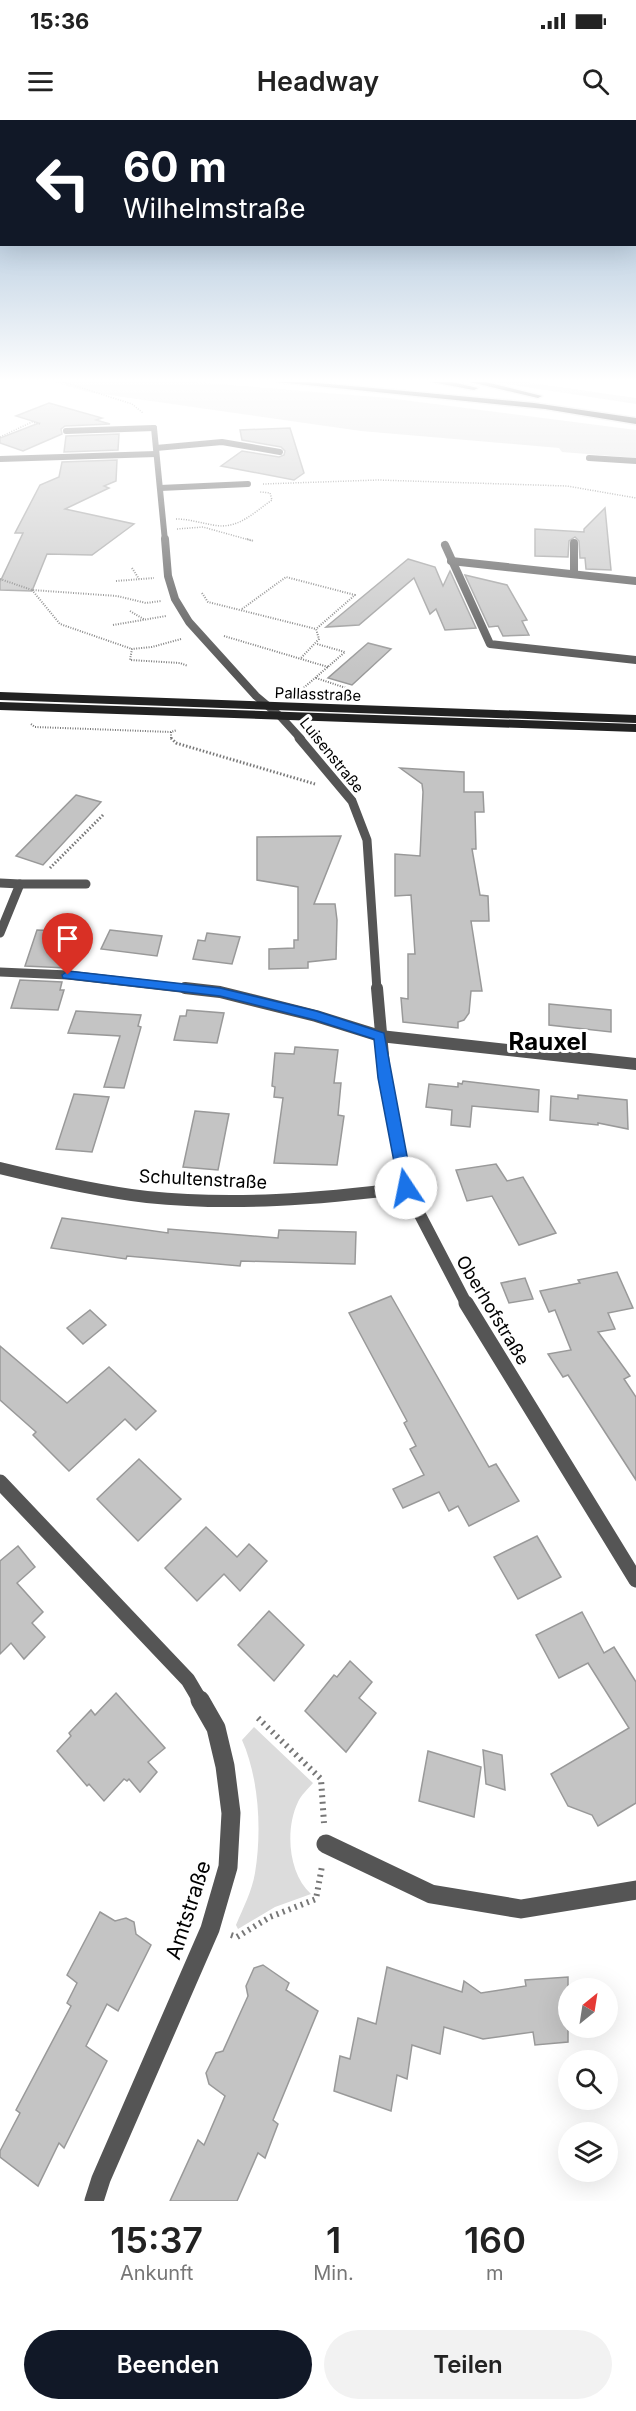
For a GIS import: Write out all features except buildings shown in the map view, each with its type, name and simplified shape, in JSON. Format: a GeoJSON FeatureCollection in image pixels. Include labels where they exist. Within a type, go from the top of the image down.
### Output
{"type":"FeatureCollection","features":[{"type":"Feature","properties":{"kind":"main road","name":"Pallasstraße"},"geometry":{"type":"LineString","coordinates":[[0,696],[636,719]]}},
{"type":"Feature","properties":{"kind":"main road","name":"Pallasstraße"},"geometry":{"type":"LineString","coordinates":[[0,706],[636,728]]}},
{"type":"Feature","properties":{"kind":"street","name":"Luisenstraße"},"geometry":{"type":"LineString","coordinates":[[159,479],[168,576],[175,599],[183,614],[201,636],[281,717],[352,801],[367,840],[380,1036]]}},
{"type":"Feature","properties":{"kind":"street"},"geometry":{"type":"LineString","coordinates":[[160,488],[250,487]]}},
{"type":"Feature","properties":{"kind":"street"},"geometry":{"type":"LineString","coordinates":[[574,543],[574,574]]}},
{"type":"Feature","properties":{"kind":"street"},"geometry":{"type":"LineString","coordinates":[[445,545],[490,644],[636,660]]}},
{"type":"Feature","properties":{"kind":"street"},"geometry":{"type":"LineString","coordinates":[[451,561],[636,581]]}},
{"type":"Feature","properties":{"kind":"street"},"geometry":{"type":"LineString","coordinates":[[0,883],[86,884]]}},
{"type":"Feature","properties":{"kind":"street"},"geometry":{"type":"LineString","coordinates":[[0,933],[20,884]]}},
{"type":"Feature","properties":{"kind":"street"},"geometry":{"type":"LineString","coordinates":[[0,972],[68,975],[220,992],[316,1016],[380,1036],[636,1064]]}},
{"type":"Feature","properties":{"kind":"street","name":"Oberhofstraße"},"geometry":{"type":"LineString","coordinates":[[380,1036],[385,1078],[406,1188],[465,1302],[636,1580]]}},
{"type":"Feature","properties":{"kind":"street","name":"Schultenstraße"},"geometry":{"type":"LineString","coordinates":[[0,1168],[52,1181],[115,1192],[180,1198],[247,1201],[313,1199],[406,1188]]}},
{"type":"Feature","properties":{"kind":"street","name":"Amtstraße"},"geometry":{"type":"LineString","coordinates":[[0,1482],[188,1680],[216,1728],[231,1813],[228,1867],[210,1929],[101,2179],[94,2201]]}},
{"type":"Feature","properties":{"kind":"street"},"geometry":{"type":"LineString","coordinates":[[326,1844],[431,1894],[521,1909],[636,1890]]}},
{"type":"Feature","properties":{"kind":"path"},"geometry":{"type":"LineString","coordinates":[[250,487],[378,480],[567,486],[636,498]]}},
{"type":"Feature","properties":{"kind":"path"},"geometry":{"type":"LineString","coordinates":[[163,520],[188,518],[222,526],[233,526],[272,500],[270,493],[250,487]]}},
{"type":"Feature","properties":{"kind":"path"},"geometry":{"type":"LineString","coordinates":[[164,530],[203,527],[254,541]]}},
{"type":"Feature","properties":{"kind":"path"},"geometry":{"type":"LineString","coordinates":[[132,568],[139,579]]}},
{"type":"Feature","properties":{"kind":"path"},"geometry":{"type":"LineString","coordinates":[[116,581],[168,576]]}},
{"type":"Feature","properties":{"kind":"path"},"geometry":{"type":"LineString","coordinates":[[242,609],[286,577],[355,595],[316,629]]}},
{"type":"Feature","properties":{"kind":"path"},"geometry":{"type":"LineString","coordinates":[[0,579],[32,590],[117,596],[146,603],[175,599]]}},
{"type":"Feature","properties":{"kind":"path"},"geometry":{"type":"LineString","coordinates":[[32,590],[47,609],[57,616],[60,624],[132,649],[201,636],[221,635],[328,667]]}},
{"type":"Feature","properties":{"kind":"path"},"geometry":{"type":"LineString","coordinates":[[201,593],[208,602],[316,629]]}},
{"type":"Feature","properties":{"kind":"path"},"geometry":{"type":"LineString","coordinates":[[130,611],[145,620]]}},
{"type":"Feature","properties":{"kind":"path"},"geometry":{"type":"LineString","coordinates":[[114,625],[183,614]]}},
{"type":"Feature","properties":{"kind":"path"},"geometry":{"type":"LineString","coordinates":[[300,659],[317,644],[319,639],[316,629]]}},
{"type":"Feature","properties":{"kind":"path"},"geometry":{"type":"LineString","coordinates":[[306,686],[345,652],[317,644]]}},
{"type":"Feature","properties":{"kind":"path"},"geometry":{"type":"LineString","coordinates":[[132,649],[130,660],[180,663],[188,666]]}},
{"type":"Feature","properties":{"kind":"path"},"geometry":{"type":"LineString","coordinates":[[310,674],[349,689],[354,698]]}},
{"type":"Feature","properties":{"kind":"path"},"geometry":{"type":"LineString","coordinates":[[171,732],[171,739],[176,743],[286,777],[322,786],[338,782]]}},
{"type":"Feature","properties":{"kind":"path"},"geometry":{"type":"LineString","coordinates":[[40,883],[45,873],[104,814]]}},
{"type":"Feature","properties":{"kind":"path"},"geometry":{"type":"LineString","coordinates":[[210,1929],[237,1937],[270,1917],[316,1899],[326,1844],[321,1779],[258,1718]]}},
{"type":"Feature","properties":{"kind":"shaded area"},"geometry":{"type":"Polygon","coordinates":[[[254,1727],[313,1783],[298,1802],[290,1837],[297,1875],[311,1894],[275,1907],[238,1929],[236,1925],[252,1886],[257,1857],[258,1805],[252,1771],[242,1740],[254,1727]]]}},
{"type":"Feature","properties":{"kind":"district","name":"Rauxel"},"geometry":{"type":"Point","coordinates":[548,1041]}},
{"type":"Feature","properties":{"kind":"route"},"geometry":{"type":"LineString","coordinates":[[68,975],[220,992],[273,1004],[380,1036],[385,1078],[406,1188]]}}]}
